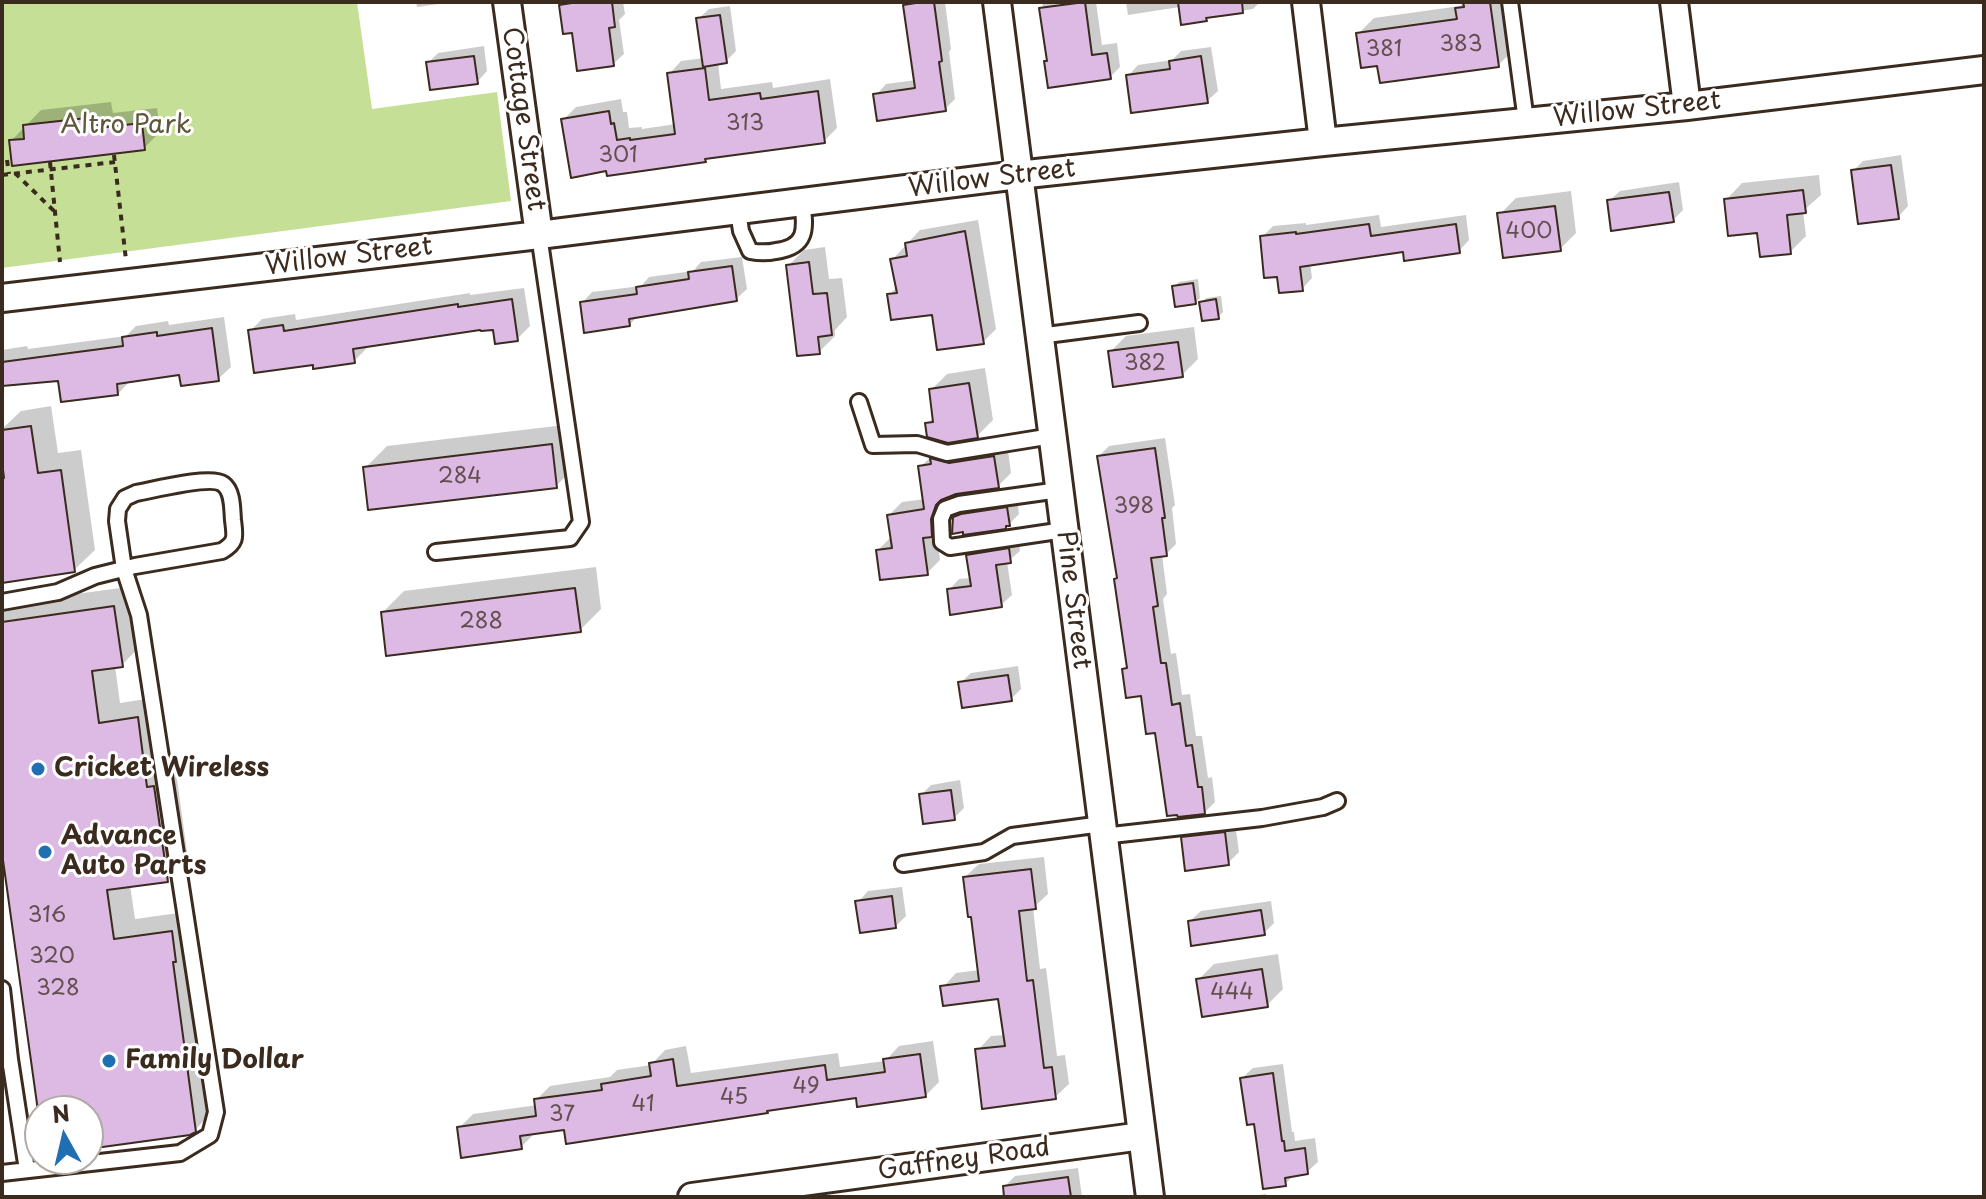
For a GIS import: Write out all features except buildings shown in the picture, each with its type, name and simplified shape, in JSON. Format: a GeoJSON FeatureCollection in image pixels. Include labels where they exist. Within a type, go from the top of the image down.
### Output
{"type":"FeatureCollection","features":[{"type":"Feature","properties":{"kind":"street","name":"Cottage Street"},"geometry":{"type":"LineString","coordinates":[[507,2],[539,235]]}},
{"type":"Feature","properties":{"kind":"street","name":"Pine Street"},"geometry":{"type":"LineString","coordinates":[[997,2],[1150,1197]]}},
{"type":"Feature","properties":{"kind":"street"},"geometry":{"type":"LineString","coordinates":[[1306,2],[1323,142]]}},
{"type":"Feature","properties":{"kind":"street"},"geometry":{"type":"LineString","coordinates":[[1674,2],[1687,106]]}},
{"type":"Feature","properties":{"kind":"street","name":"Willow Street"},"geometry":{"type":"LineString","coordinates":[[2,298],[1018,175],[1687,106],[1984,70]]}},
{"type":"Feature","properties":{"kind":"street","name":"Gaffney Road"},"geometry":{"type":"LineString","coordinates":[[692,1197],[1142,1136]]}},
{"type":"Feature","properties":{"kind":"lane"},"geometry":{"type":"LineString","coordinates":[[1510,2],[1526,121]]}},
{"type":"Feature","properties":{"kind":"lane"},"geometry":{"type":"LineString","coordinates":[[738,211],[741,231],[750,251],[762,254],[791,249],[798,244],[805,223],[802,202]]}},
{"type":"Feature","properties":{"kind":"lane"},"geometry":{"type":"LineString","coordinates":[[436,552],[570,538],[581,522],[539,235]]}},
{"type":"Feature","properties":{"kind":"lane"},"geometry":{"type":"LineString","coordinates":[[1039,336],[1139,323]]}},
{"type":"Feature","properties":{"kind":"lane"},"geometry":{"type":"LineString","coordinates":[[859,402],[873,445],[917,444],[947,453],[1052,436]]}},
{"type":"Feature","properties":{"kind":"lane"},"geometry":{"type":"LineString","coordinates":[[2,602],[58,592],[95,576],[124,569],[222,551],[232,545],[235,536],[230,495],[223,484],[209,480],[136,493],[125,498],[118,509],[124,569],[139,615],[216,1112],[210,1135],[180,1153],[104,1161]]}},
{"type":"Feature","properties":{"kind":"lane"},"geometry":{"type":"LineString","coordinates":[[1059,490],[959,504],[945,509],[941,519],[942,542],[950,547],[1064,530]]}},
{"type":"Feature","properties":{"kind":"lane"},"geometry":{"type":"LineString","coordinates":[[903,864],[984,852],[1012,836],[1262,818],[1323,807],[1337,801]]}},
{"type":"Feature","properties":{"kind":"lane"},"geometry":{"type":"LineString","coordinates":[[2,989],[6,1060],[24,1154]]}},
{"type":"Feature","properties":{"kind":"lane"},"geometry":{"type":"LineString","coordinates":[[2,1173],[24,1170]]}},
{"type":"Feature","properties":{"kind":"path"},"geometry":{"type":"LineString","coordinates":[[114,155],[126,264]]}},
{"type":"Feature","properties":{"kind":"path"},"geometry":{"type":"LineString","coordinates":[[7,160],[9,174]]}},
{"type":"Feature","properties":{"kind":"path"},"geometry":{"type":"LineString","coordinates":[[50,162],[60,262]]}},
{"type":"Feature","properties":{"kind":"path"},"geometry":{"type":"LineString","coordinates":[[2,175],[115,162]]}},
{"type":"Feature","properties":{"kind":"path"},"geometry":{"type":"LineString","coordinates":[[15,173],[55,212]]}},
{"type":"Feature","properties":{"kind":"green space","name":"Altro Park"},"geometry":{"type":"Polygon","coordinates":[[[2,2],[357,2],[372,109],[497,92],[511,201],[2,268],[2,2]]]}},
{"type":"Feature","properties":{"kind":"place","name":"Cricket Wireless"},"geometry":{"type":"Point","coordinates":[38,769]}},
{"type":"Feature","properties":{"kind":"place","name":"Advance Auto Parts"},"geometry":{"type":"Point","coordinates":[45,852]}},
{"type":"Feature","properties":{"kind":"place","name":"Family Dollar"},"geometry":{"type":"Point","coordinates":[109,1061]}}]}
